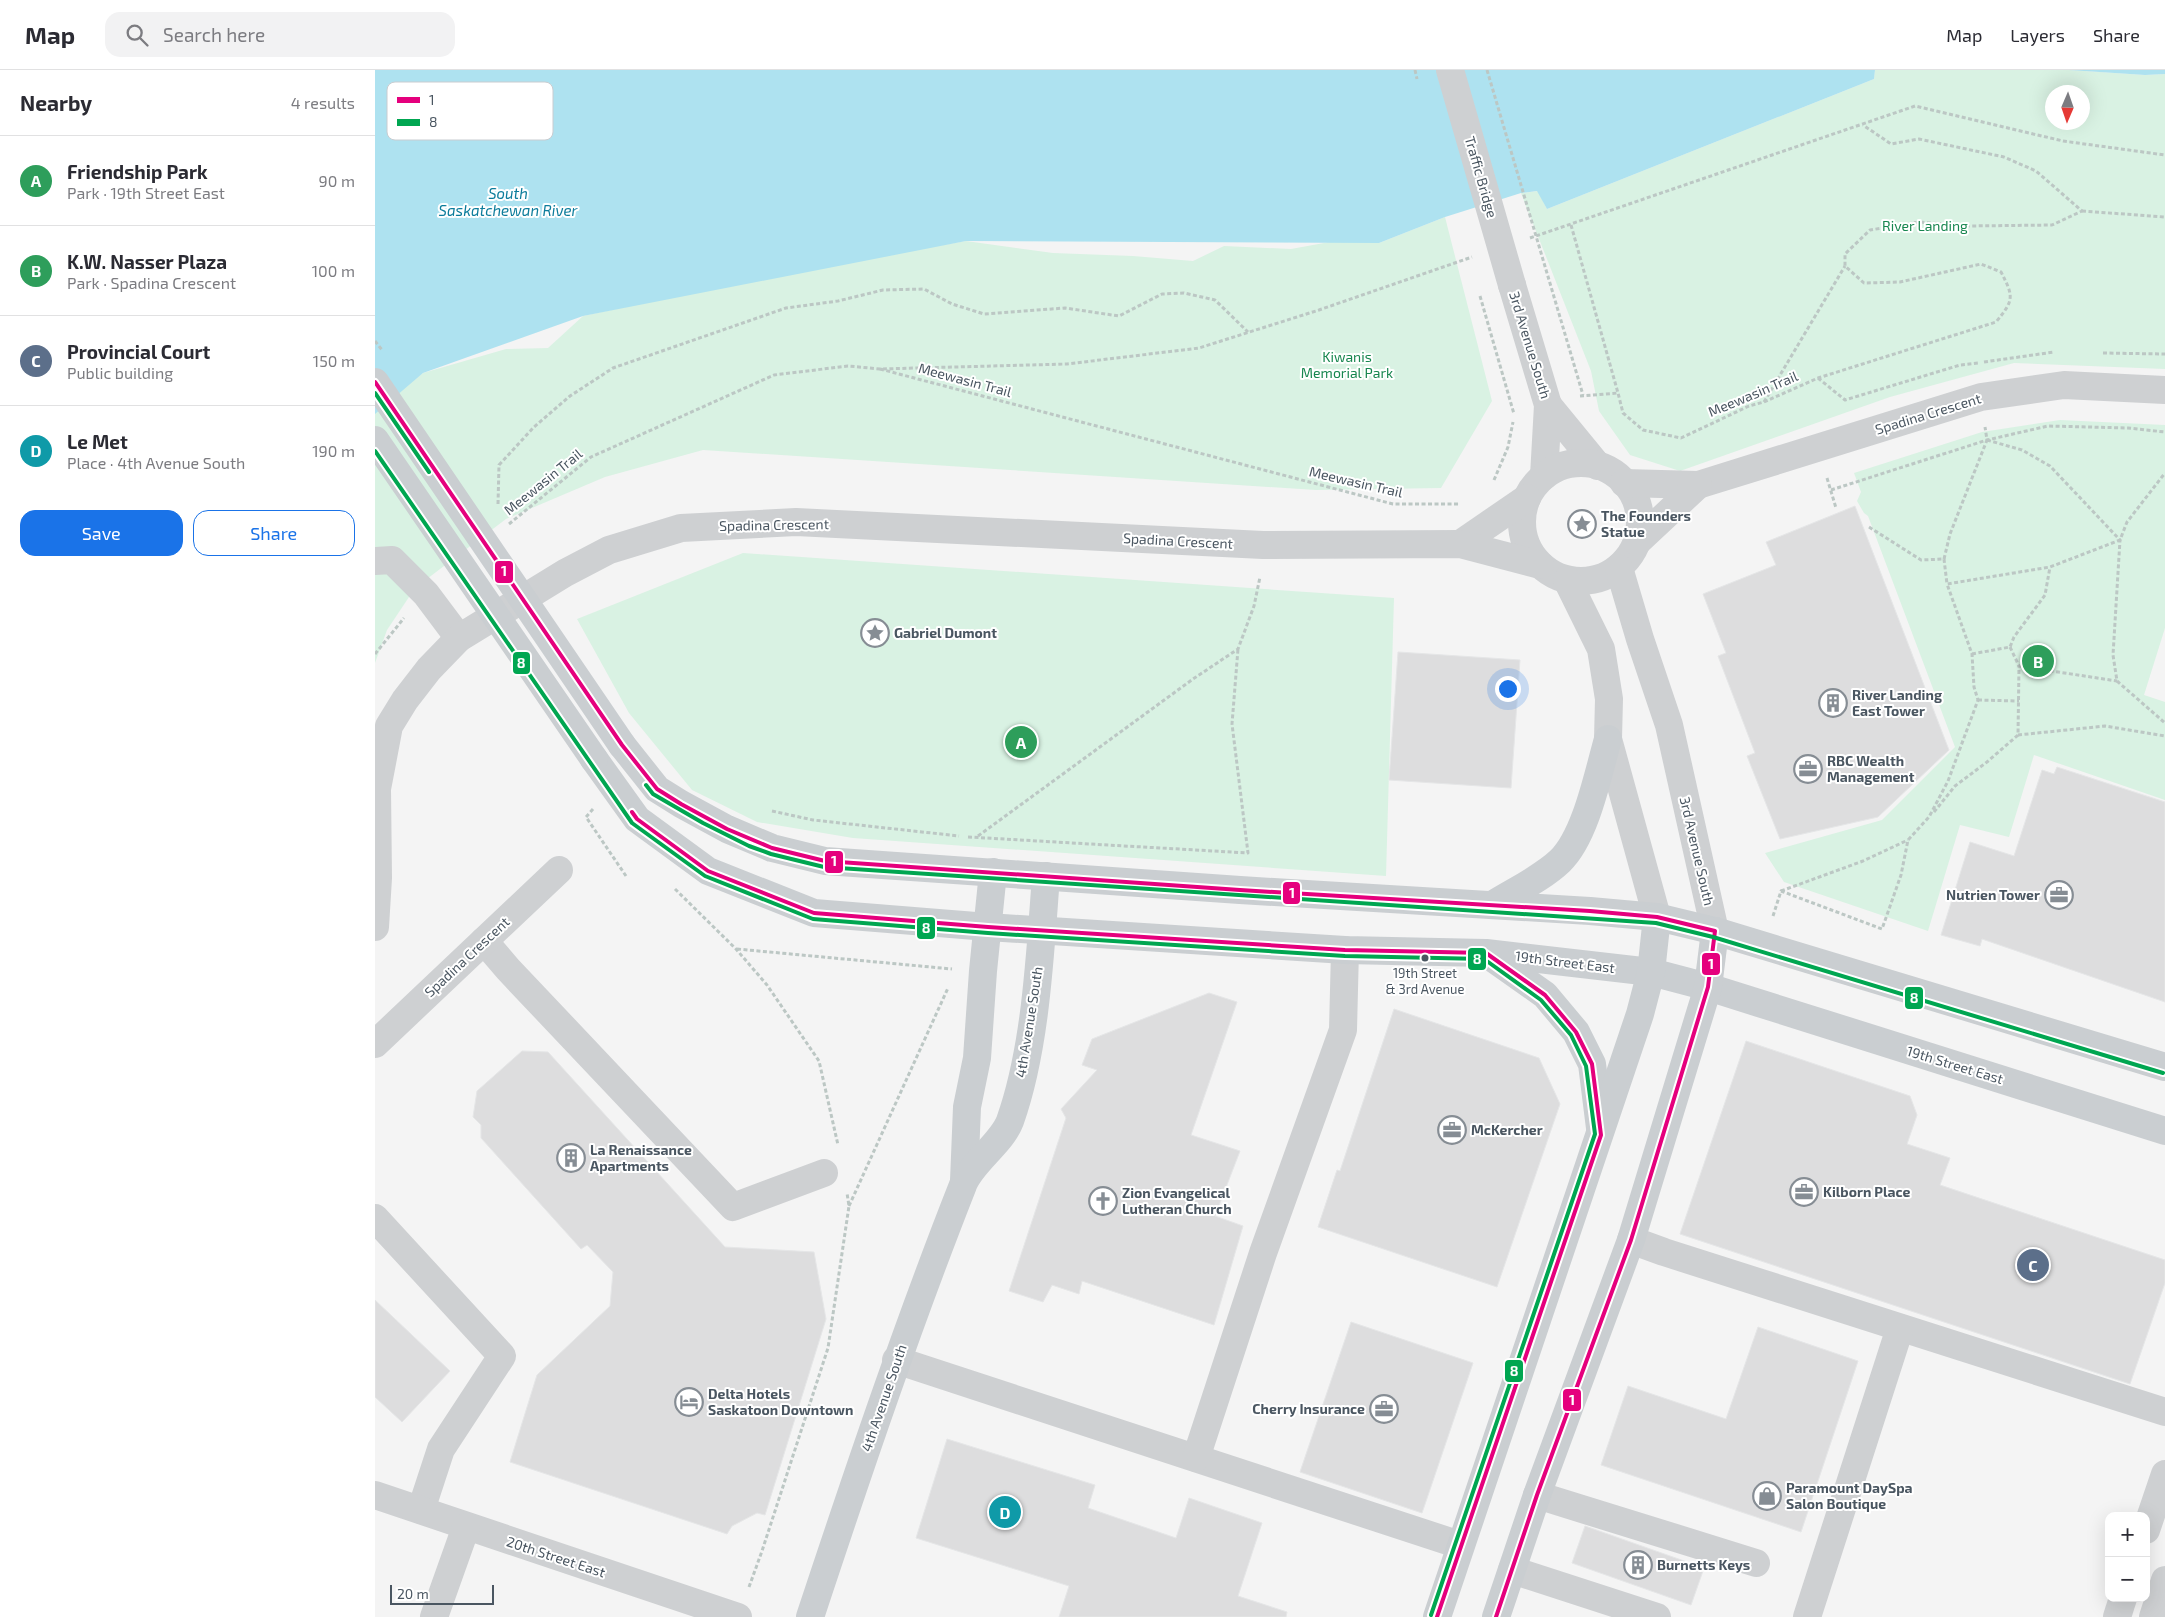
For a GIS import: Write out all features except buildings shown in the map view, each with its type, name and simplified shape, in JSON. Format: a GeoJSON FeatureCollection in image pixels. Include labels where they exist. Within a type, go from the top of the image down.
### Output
{"type":"FeatureCollection","features":[{"type":"Feature","properties":{"kind":"main road"},"geometry":{"type":"LineString","coordinates":[[375,382],[623,745],[657,789],[727,829],[772,848],[825,861],[1657,917],[1715,931],[2165,1067]]}},
{"type":"Feature","properties":{"kind":"main road","name":"19th Street East"},"geometry":{"type":"LineString","coordinates":[[375,440],[637,819],[708,871],[814,913],[988,927],[1345,950],[1486,953],[1651,972],[1708,988],[2165,1131]]}},
{"type":"Feature","properties":{"kind":"main road"},"geometry":{"type":"LineString","coordinates":[[1492,905],[1561,860],[1575,841],[1583,822],[1608,739]]}},
{"type":"Feature","properties":{"kind":"main road","name":"4th Avenue South"},"geometry":{"type":"LineString","coordinates":[[964,1181],[967,1107],[977,1058],[993,872]]}},
{"type":"Feature","properties":{"kind":"main road","name":"4th Avenue South"},"geometry":{"type":"LineString","coordinates":[[810,1617],[897,1360],[964,1181],[1009,1124],[1026,1061],[1042,930],[1046,876]]}},
{"type":"Feature","properties":{"kind":"main road"},"geometry":{"type":"LineString","coordinates":[[1437,1617],[1601,1135],[1640,1014],[1651,972],[1657,917]]}},
{"type":"Feature","properties":{"kind":"main road","name":"3rd Avenue South"},"geometry":{"type":"LineString","coordinates":[[1496,1617],[1537,1495],[1631,1240],[1708,988],[1715,931]]}},
{"type":"Feature","properties":{"kind":"main road"},"geometry":{"type":"LineString","coordinates":[[1486,953],[1545,995],[1576,1032],[1592,1064],[1601,1135]]}},
{"type":"Feature","properties":{"kind":"street","name":"Traffic Bridge"},"geometry":{"type":"LineString","coordinates":[[1450,70],[1512,285]]}},
{"type":"Feature","properties":{"kind":"street","name":"3rd Avenue South"},"geometry":{"type":"LineString","coordinates":[[1512,285],[1549,405],[1544,476]]}},
{"type":"Feature","properties":{"kind":"street","name":"Spadina Crescent"},"geometry":{"type":"LineString","coordinates":[[1624,483],[1698,485],[1981,397],[2064,385],[2165,390]]}},
{"type":"Feature","properties":{"kind":"street","name":"3rd Avenue South"},"geometry":{"type":"LineString","coordinates":[[1549,405],[1598,466]]}},
{"type":"Feature","properties":{"kind":"street"},"geometry":{"type":"LineString","coordinates":[[1460,544],[1527,498],[1544,476],[1565,466],[1581,463],[1607,469],[1624,483],[1631,492],[1639,510],[1640,531],[1637,542],[1630,556],[1619,568],[1606,576],[1580,582],[1567,580],[1553,574],[1540,565],[1529,550],[1522,530],[1522,519],[1527,498]]}},
{"type":"Feature","properties":{"kind":"street","name":"Spadina Crescent"},"geometry":{"type":"LineString","coordinates":[[1637,542],[1698,485]]}},
{"type":"Feature","properties":{"kind":"street","name":"Spadina Crescent"},"geometry":{"type":"LineString","coordinates":[[375,927],[378,878],[377,789],[389,726],[405,700],[429,669],[459,638],[565,573],[609,550],[681,528],[796,522],[1263,545],[1460,544],[1540,565]]}},
{"type":"Feature","properties":{"kind":"street"},"geometry":{"type":"LineString","coordinates":[[375,561],[392,560],[426,594],[459,638]]}},
{"type":"Feature","properties":{"kind":"street","name":"3rd Avenue South"},"geometry":{"type":"LineString","coordinates":[[1619,568],[1639,639],[1669,725],[1715,931]]}},
{"type":"Feature","properties":{"kind":"street"},"geometry":{"type":"LineString","coordinates":[[1567,580],[1601,649],[1609,698],[1608,739],[1657,917]]}},
{"type":"Feature","properties":{"kind":"street","name":"Spadina Crescent"},"geometry":{"type":"LineString","coordinates":[[375,1044],[559,870]]}},
{"type":"Feature","properties":{"kind":"street"},"geometry":{"type":"LineString","coordinates":[[485,941],[733,1207],[824,1173]]}},
{"type":"Feature","properties":{"kind":"street"},"geometry":{"type":"LineString","coordinates":[[1196,1458],[1263,1253],[1343,1030],[1345,950]]}},
{"type":"Feature","properties":{"kind":"street"},"geometry":{"type":"LineString","coordinates":[[375,1218],[502,1356],[441,1449],[421,1510]]}},
{"type":"Feature","properties":{"kind":"street"},"geometry":{"type":"LineString","coordinates":[[1631,1240],[2165,1412]]}},
{"type":"Feature","properties":{"kind":"street"},"geometry":{"type":"LineString","coordinates":[[1807,1617],[1900,1328]]}},
{"type":"Feature","properties":{"kind":"street"},"geometry":{"type":"LineString","coordinates":[[897,1360],[1461,1545]]}},
{"type":"Feature","properties":{"kind":"street"},"geometry":{"type":"LineString","coordinates":[[2150,1518],[2165,1474]]}},
{"type":"Feature","properties":{"kind":"street","name":"20th Street East"},"geometry":{"type":"LineString","coordinates":[[375,1495],[738,1617]]}},
{"type":"Feature","properties":{"kind":"street"},"geometry":{"type":"LineString","coordinates":[[1537,1495],[1756,1563]]}},
{"type":"Feature","properties":{"kind":"street"},"geometry":{"type":"LineString","coordinates":[[434,1617],[466,1527]]}},
{"type":"Feature","properties":{"kind":"street"},"geometry":{"type":"LineString","coordinates":[[1512,1570],[1657,1617]]}},
{"type":"Feature","properties":{"kind":"street"},"geometry":{"type":"LineString","coordinates":[[2153,1617],[2165,1580]]}},
{"type":"Feature","properties":{"kind":"street"},"geometry":{"type":"LineString","coordinates":[[2117,1617],[2122,1602]]}},
{"type":"Feature","properties":{"kind":"path"},"geometry":{"type":"LineString","coordinates":[[1487,70],[1583,395]]}},
{"type":"Feature","properties":{"kind":"path"},"geometry":{"type":"LineString","coordinates":[[1524,241],[1915,106],[2063,141],[2165,155]]}},
{"type":"Feature","properties":{"kind":"path"},"geometry":{"type":"LineString","coordinates":[[1863,125],[1891,144],[1919,139],[2004,157],[2036,171],[2082,211]]}},
{"type":"Feature","properties":{"kind":"path"},"geometry":{"type":"LineString","coordinates":[[1764,402],[1845,266],[1845,254],[1870,230],[1919,222],[1967,226],[2052,225],[2082,211],[2165,217]]}},
{"type":"Feature","properties":{"kind":"path","name":"Meewasin Trail"},"geometry":{"type":"LineString","coordinates":[[1571,225],[1623,413],[1643,430],[1681,438],[1749,406],[1764,402],[1818,378],[1996,322],[2009,306],[2010,289],[2001,272],[1981,264],[1900,282],[1864,283],[1845,266]]}},
{"type":"Feature","properties":{"kind":"path","name":"Meewasin Trail"},"geometry":{"type":"LineString","coordinates":[[504,528],[591,457],[774,375],[848,366],[880,368],[1067,364],[1199,348],[1477,256]]}},
{"type":"Feature","properties":{"kind":"path"},"geometry":{"type":"LineString","coordinates":[[498,514],[499,465],[534,427],[571,396],[613,368],[786,308],[838,301],[883,290],[924,289],[952,304],[984,314],[1065,308],[1119,316],[1162,294],[1184,293],[1215,300],[1248,332]]}},
{"type":"Feature","properties":{"kind":"path","name":"Meewasin Trail"},"geometry":{"type":"LineString","coordinates":[[880,368],[1393,504],[1456,506],[1462,502]]}},
{"type":"Feature","properties":{"kind":"path"},"geometry":{"type":"LineString","coordinates":[[1487,486],[1494,482],[1508,447],[1515,414],[1583,395],[1618,393]]}},
{"type":"Feature","properties":{"kind":"path"},"geometry":{"type":"LineString","coordinates":[[1836,508],[1831,490],[1987,440],[2048,426],[2128,428],[2165,432]]}},
{"type":"Feature","properties":{"kind":"path"},"geometry":{"type":"LineString","coordinates":[[1987,440],[2022,450],[2050,466],[2120,540]]}},
{"type":"Feature","properties":{"kind":"path"},"geometry":{"type":"LineString","coordinates":[[1929,817],[1948,781],[1978,700],[1972,654],[1947,584],[1943,559],[1950,534],[1987,440]]}},
{"type":"Feature","properties":{"kind":"path"},"geometry":{"type":"LineString","coordinates":[[2117,681],[2113,654],[2120,540],[2127,522],[2165,473]]}},
{"type":"Feature","properties":{"kind":"path"},"geometry":{"type":"LineString","coordinates":[[1869,527],[1921,560],[1943,559]]}},
{"type":"Feature","properties":{"kind":"path"},"geometry":{"type":"LineString","coordinates":[[1947,584],[2049,566],[2120,540]]}},
{"type":"Feature","properties":{"kind":"path"},"geometry":{"type":"LineString","coordinates":[[766,810],[813,820],[978,836],[1248,854],[1231,724],[1238,649],[1254,606],[1261,571],[1263,545]]}},
{"type":"Feature","properties":{"kind":"path"},"geometry":{"type":"LineString","coordinates":[[2019,735],[2019,666],[2010,648],[2014,637],[2045,595],[2049,566]]}},
{"type":"Feature","properties":{"kind":"path"},"geometry":{"type":"LineString","coordinates":[[375,654],[394,628],[426,594]]}},
{"type":"Feature","properties":{"kind":"path"},"geometry":{"type":"LineString","coordinates":[[1972,654],[2010,648]]}},
{"type":"Feature","properties":{"kind":"path"},"geometry":{"type":"LineString","coordinates":[[978,836],[1193,679],[1238,649]]}},
{"type":"Feature","properties":{"kind":"path"},"geometry":{"type":"LineString","coordinates":[[2019,666],[2117,681],[2165,723]]}},
{"type":"Feature","properties":{"kind":"path"},"geometry":{"type":"LineString","coordinates":[[1978,700],[2019,701]]}},
{"type":"Feature","properties":{"kind":"path"},"geometry":{"type":"LineString","coordinates":[[1781,891],[1863,860],[1908,840],[1955,786],[2019,735],[2105,726],[2165,736]]}},
{"type":"Feature","properties":{"kind":"path"},"geometry":{"type":"LineString","coordinates":[[588,802],[600,815]]}},
{"type":"Feature","properties":{"kind":"path"},"geometry":{"type":"LineString","coordinates":[[593,809],[585,817],[626,876]]}},
{"type":"Feature","properties":{"kind":"path"},"geometry":{"type":"LineString","coordinates":[[1781,891],[1882,929],[1901,874],[1908,840]]}},
{"type":"Feature","properties":{"kind":"path"},"geometry":{"type":"LineString","coordinates":[[668,882],[736,949],[767,985],[819,1061],[840,1152]]}},
{"type":"Feature","properties":{"kind":"path"},"geometry":{"type":"LineString","coordinates":[[1763,946],[1781,891]]}},
{"type":"Feature","properties":{"kind":"path"},"geometry":{"type":"LineString","coordinates":[[736,949],[957,969]]}},
{"type":"Feature","properties":{"kind":"path"},"geometry":{"type":"LineString","coordinates":[[849,1206],[949,987]]}},
{"type":"Feature","properties":{"kind":"path"},"geometry":{"type":"LineString","coordinates":[[738,1617],[762,1551],[828,1348],[849,1206],[847,1188]]}},
{"type":"Feature","properties":{"kind":"green space","name":"River Landing"},"geometry":{"type":"Polygon","coordinates":[[[1875,70],[2069,70],[2145,75],[2165,74],[2165,369],[2014,363],[1890,397],[1680,471],[1630,455],[1599,411],[1591,371],[1521,193],[1538,191],[1547,209],[1874,79],[1875,70]]]}},
{"type":"Feature","properties":{"kind":"green space","name":"Kiwanis Memorial Park"},"geometry":{"type":"Polygon","coordinates":[[[1445,217],[1492,401],[1441,488],[1316,490],[703,450],[605,477],[506,519],[415,588],[387,630],[375,663],[375,411],[423,373],[506,349],[548,348],[583,316],[804,269],[966,241],[1053,253],[1133,256],[1193,261],[1224,246],[1291,249],[1346,239],[1379,243],[1445,217]]]}},
{"type":"Feature","properties":{"kind":"green space"},"geometry":{"type":"Polygon","coordinates":[[[2060,420],[2165,425],[2165,628],[2144,695],[2165,702],[2165,800],[2034,755],[2009,837],[1960,825],[1928,931],[1784,882],[1765,853],[1882,820],[1955,747],[1868,516],[1857,501],[1861,492],[1854,473],[1982,432],[2060,420]]]}},
{"type":"Feature","properties":{"kind":"green space"},"geometry":{"type":"Polygon","coordinates":[[[743,553],[1394,598],[1386,876],[853,838],[757,822],[692,790],[629,713],[577,619],[743,553]]]}},
{"type":"Feature","properties":{"kind":"water","name":"South Saskatchewan River"},"geometry":{"type":"Polygon","coordinates":[[[375,70],[1875,70],[1874,79],[1547,209],[1537,191],[1521,193],[1445,217],[1379,243],[966,241],[583,316],[423,373],[375,414],[375,70]]]}},
{"type":"Feature","properties":{"kind":"water"},"geometry":{"type":"Polygon","coordinates":[[[2069,70],[2165,70],[2165,74],[2145,75],[2069,70]]]}},
{"type":"Feature","properties":{"kind":"transit line","name":"1"},"geometry":{"type":"LineString","coordinates":[[375,382],[622,745],[657,789],[727,829],[772,848],[825,861],[1240,890],[1590,911],[1657,917],[1715,931],[1708,987],[1631,1240],[1537,1495],[1496,1617]]}},
{"type":"Feature","properties":{"kind":"transit line","name":"8"},"geometry":{"type":"LineString","coordinates":[[375,393],[429,472]]}},
{"type":"Feature","properties":{"kind":"transit line","name":"8"},"geometry":{"type":"LineString","coordinates":[[375,451],[632,823],[705,876],[813,919],[988,933],[1345,956],[1484,959],[1541,1000],[1571,1035],[1586,1066],[1595,1134],[1431,1615]]}},
{"type":"Feature","properties":{"kind":"transit line","name":"8"},"geometry":{"type":"LineString","coordinates":[[646,785],[653,794],[703,823],[749,846],[771,854],[824,867],[1656,923],[1713,937],[2163,1073]]}},
{"type":"Feature","properties":{"kind":"transit line","name":"1"},"geometry":{"type":"LineString","coordinates":[[632,812],[637,819],[708,871],[814,913],[988,927],[1345,950],[1486,953],[1545,995],[1576,1032],[1592,1064],[1601,1135],[1437,1617]]}},
{"type":"Feature","properties":{"kind":"place","name":"The Founders Statue"},"geometry":{"type":"Point","coordinates":[1582,524]}},
{"type":"Feature","properties":{"kind":"place","name":"Gabriel Dumont"},"geometry":{"type":"Point","coordinates":[875,633]}},
{"type":"Feature","properties":{"kind":"place","name":"K.W. Nasser Plaza"},"geometry":{"type":"Point","coordinates":[2038,661]}},
{"type":"Feature","properties":{"kind":"place","name":"River Landing East Tower"},"geometry":{"type":"Point","coordinates":[1833,703]}},
{"type":"Feature","properties":{"kind":"place","name":"Friendship Park"},"geometry":{"type":"Point","coordinates":[1021,742]}},
{"type":"Feature","properties":{"kind":"place","name":"RBC Wealth Management"},"geometry":{"type":"Point","coordinates":[1808,769]}},
{"type":"Feature","properties":{"kind":"place","name":"Nutrien Tower"},"geometry":{"type":"Point","coordinates":[2059,895]}},
{"type":"Feature","properties":{"kind":"place","name":"19th Street & 3rd Avenue"},"geometry":{"type":"Point","coordinates":[1425,958]}},
{"type":"Feature","properties":{"kind":"place","name":"McKercher"},"geometry":{"type":"Point","coordinates":[1452,1130]}},
{"type":"Feature","properties":{"kind":"place","name":"La Renaissance Apartments"},"geometry":{"type":"Point","coordinates":[571,1158]}},
{"type":"Feature","properties":{"kind":"place","name":"Kilborn Place"},"geometry":{"type":"Point","coordinates":[1804,1192]}},
{"type":"Feature","properties":{"kind":"place","name":"Zion Evangelical Lutheran Church"},"geometry":{"type":"Point","coordinates":[1103,1201]}},
{"type":"Feature","properties":{"kind":"place","name":"Provincial Court"},"geometry":{"type":"Point","coordinates":[2033,1265]}},
{"type":"Feature","properties":{"kind":"place","name":"Delta Hotels Saskatoon Downtown"},"geometry":{"type":"Point","coordinates":[689,1402]}},
{"type":"Feature","properties":{"kind":"place","name":"Cherry Insurance"},"geometry":{"type":"Point","coordinates":[1384,1409]}},
{"type":"Feature","properties":{"kind":"place","name":"Paramount DaySpa Salon Boutique"},"geometry":{"type":"Point","coordinates":[1767,1496]}},
{"type":"Feature","properties":{"kind":"place","name":"Le Met"},"geometry":{"type":"Point","coordinates":[1005,1512]}},
{"type":"Feature","properties":{"kind":"place","name":"Burnetts Keys"},"geometry":{"type":"Point","coordinates":[1638,1565]}}]}
